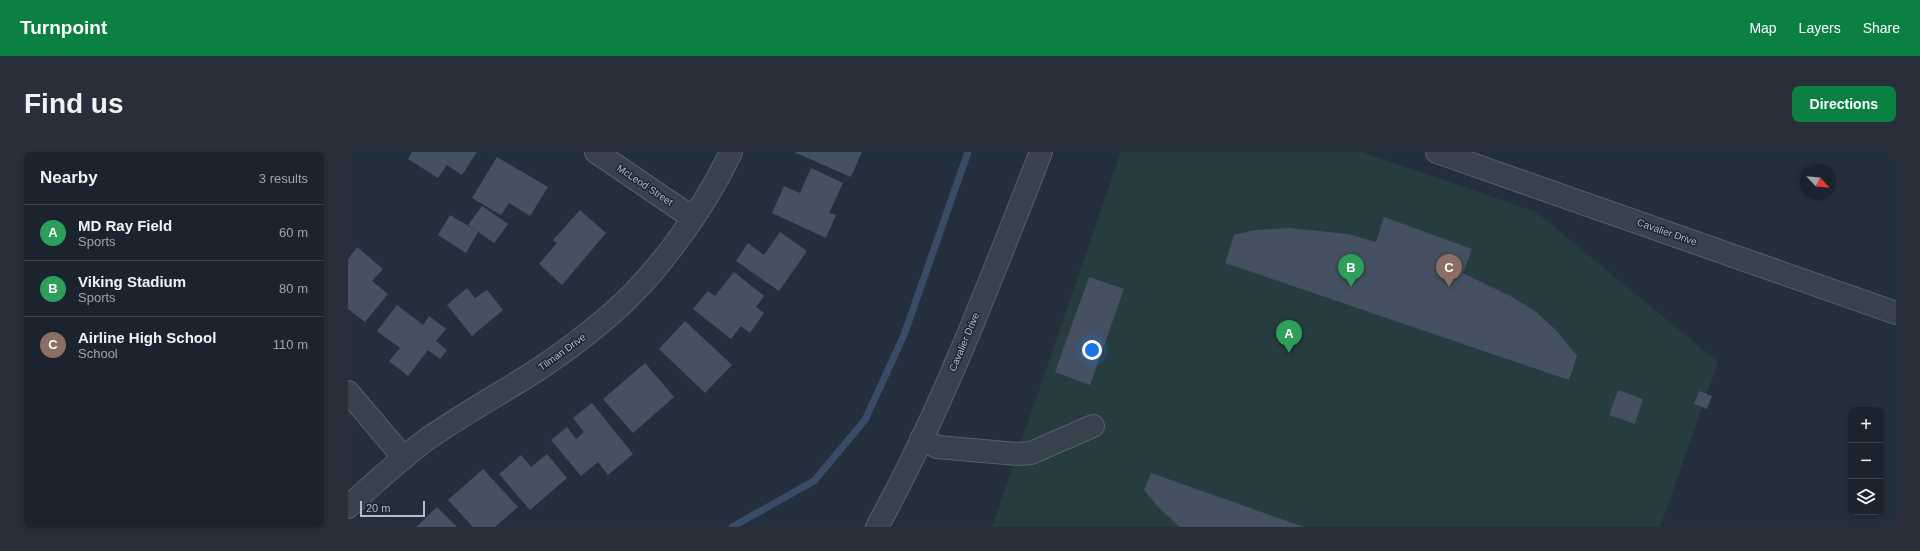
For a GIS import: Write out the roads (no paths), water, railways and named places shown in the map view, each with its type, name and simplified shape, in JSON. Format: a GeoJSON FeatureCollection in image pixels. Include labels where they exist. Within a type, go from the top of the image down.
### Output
{"type":"FeatureCollection","features":[{"type":"Feature","properties":{"kind":"street","name":"McLeod Street"},"geometry":{"type":"LineString","coordinates":[[596,152],[693,218]]}},
{"type":"Feature","properties":{"kind":"street","name":"Tilman Drive"},"geometry":{"type":"LineString","coordinates":[[348,507],[404,458],[465,414],[532,374],[610,315],[640,284],[693,218],[722,171],[731,152]]}},
{"type":"Feature","properties":{"kind":"street","name":"Cavalier Drive"},"geometry":{"type":"LineString","coordinates":[[877,527],[921,439],[983,299],[1041,152]]}},
{"type":"Feature","properties":{"kind":"street","name":"Cavalier Drive"},"geometry":{"type":"LineString","coordinates":[[1437,152],[1896,313]]}},
{"type":"Feature","properties":{"kind":"street"},"geometry":{"type":"LineString","coordinates":[[348,392],[404,458]]}},
{"type":"Feature","properties":{"kind":"street"},"geometry":{"type":"LineString","coordinates":[[921,439],[937,447],[1031,453],[1093,426]]}},
{"type":"Feature","properties":{"kind":"waterway"},"geometry":{"type":"LineString","coordinates":[[732,527],[814,481],[865,420],[904,335],[968,152]]}},
{"type":"Feature","properties":{"kind":"place","name":"Viking Stadium"},"geometry":{"type":"Point","coordinates":[1351,287]}},
{"type":"Feature","properties":{"kind":"place","name":"Airline High School"},"geometry":{"type":"Point","coordinates":[1449,287]}},
{"type":"Feature","properties":{"kind":"place","name":"MD Ray Field"},"geometry":{"type":"Point","coordinates":[1289,353]}}]}
